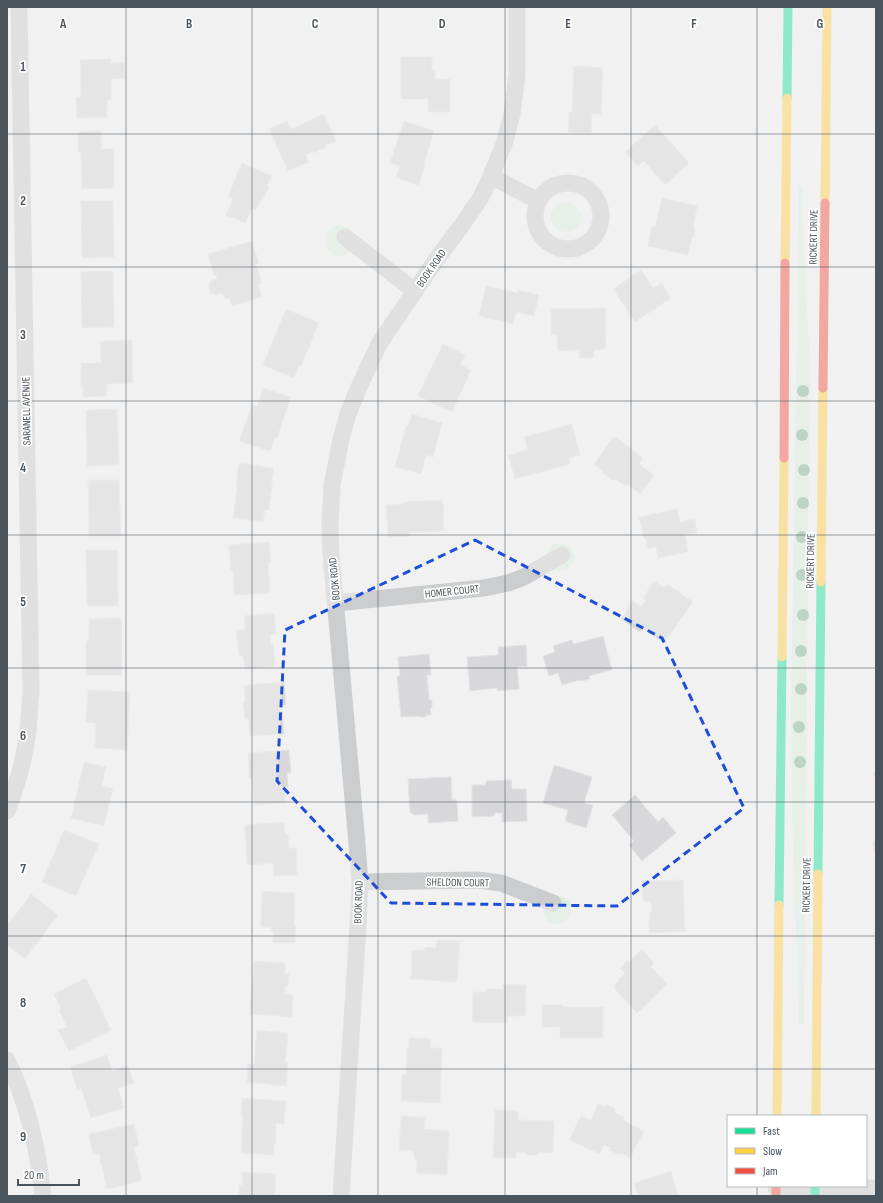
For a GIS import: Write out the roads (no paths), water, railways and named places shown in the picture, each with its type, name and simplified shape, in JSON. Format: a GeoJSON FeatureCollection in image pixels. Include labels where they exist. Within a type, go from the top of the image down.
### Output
{"type":"FeatureCollection","features":[{"type":"Feature","properties":{"kind":"street","name":"SARANELL AVENUE"},"geometry":{"type":"LineString","coordinates":[[7,811],[21,768],[28,731],[31,692],[19,7]]}},
{"type":"Feature","properties":{"kind":"street","name":"BOOK ROAD"},"geometry":{"type":"LineString","coordinates":[[341,1196],[360,882],[330,525],[332,485],[341,439],[358,387],[380,344],[438,257],[481,197],[504,144],[512,114],[517,75],[517,7]]}},
{"type":"Feature","properties":{"kind":"street"},"geometry":{"type":"LineString","coordinates":[[777,1115],[788,7]]}},
{"type":"Feature","properties":{"kind":"street","name":"RICKERT DRIVE"},"geometry":{"type":"LineString","coordinates":[[816,1115],[828,7]]}},
{"type":"Feature","properties":{"kind":"street"},"geometry":{"type":"LineString","coordinates":[[491,176],[538,201]]}},
{"type":"Feature","properties":{"kind":"street"},"geometry":{"type":"LineString","coordinates":[[345,237],[415,291]]}},
{"type":"Feature","properties":{"kind":"street","name":"HOMER COURT"},"geometry":{"type":"LineString","coordinates":[[336,603],[484,588],[508,583],[524,577],[562,555]]}},
{"type":"Feature","properties":{"kind":"street","name":"SHELDON COURT"},"geometry":{"type":"LineString","coordinates":[[360,882],[477,880],[501,883],[553,903]]}},
{"type":"Feature","properties":{"kind":"street"},"geometry":{"type":"LineString","coordinates":[[7,1060],[21,1092],[32,1130],[40,1167],[43,1196]]}},
{"type":"Feature","properties":{"kind":"street"},"geometry":{"type":"LineString","coordinates":[[776,1190],[876,1188]]}}]}
